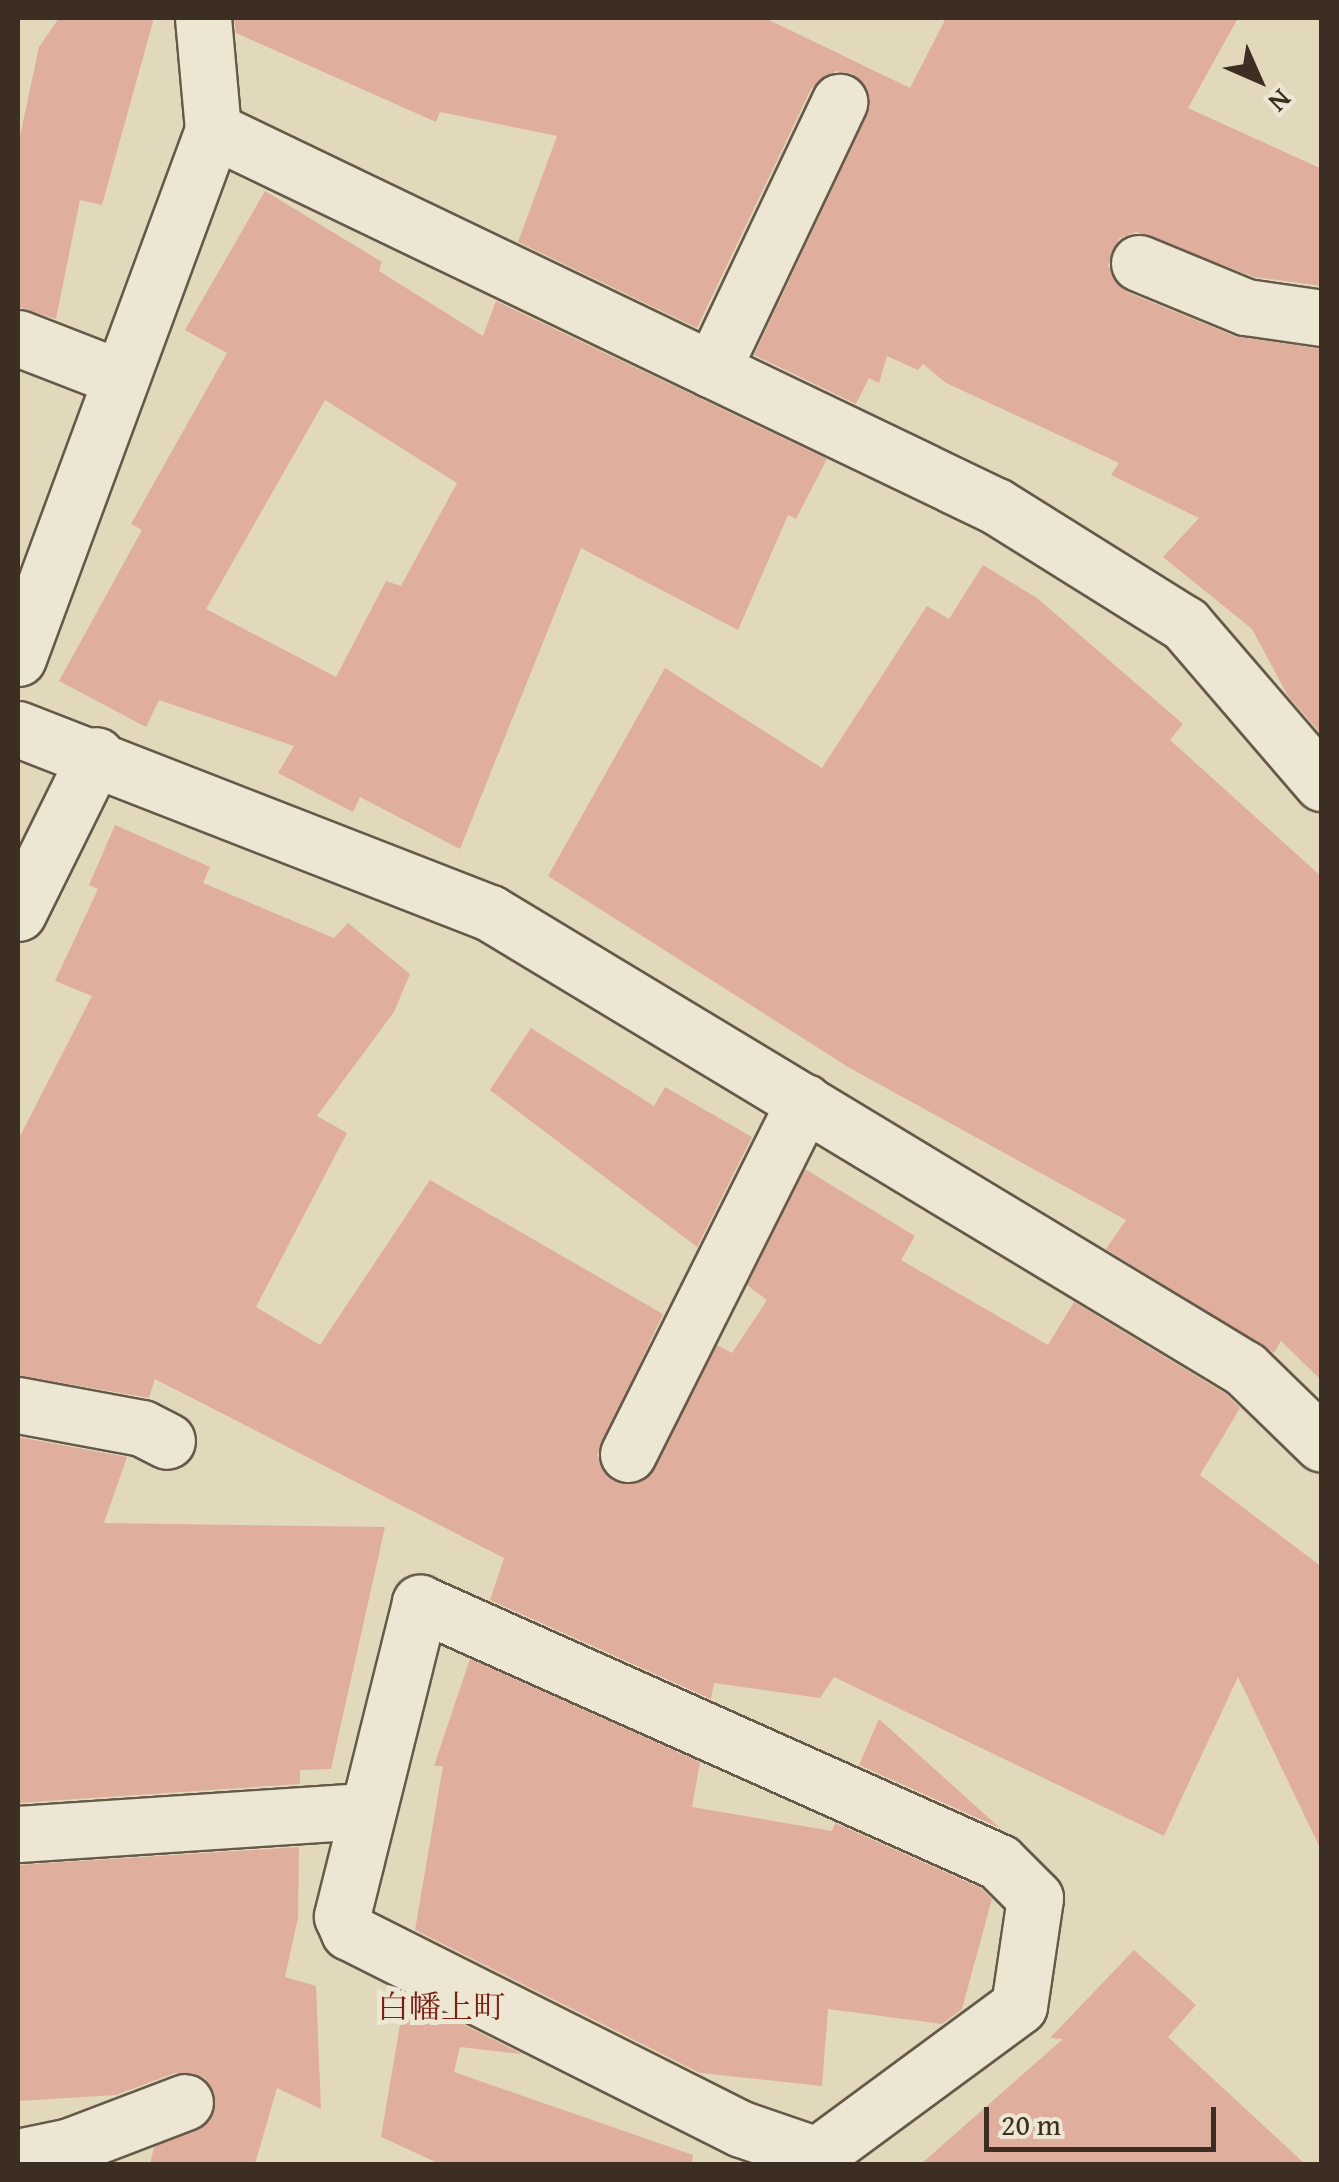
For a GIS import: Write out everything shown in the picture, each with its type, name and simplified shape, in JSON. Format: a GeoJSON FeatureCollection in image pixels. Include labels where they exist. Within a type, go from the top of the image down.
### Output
{"type":"FeatureCollection","features":[{"type":"Feature","properties":{"kind":"street"},"geometry":{"type":"LineString","coordinates":[[18,658],[213,130],[203,18]]}},
{"type":"Feature","properties":{"kind":"street"},"geometry":{"type":"LineString","coordinates":[[712,370],[839,102]]}},
{"type":"Feature","properties":{"kind":"street"},"geometry":{"type":"LineString","coordinates":[[213,130],[996,506],[1185,624],[1322,783]]}},
{"type":"Feature","properties":{"kind":"street"},"geometry":{"type":"LineString","coordinates":[[1139,263],[1246,307],[1322,318]]}},
{"type":"Feature","properties":{"kind":"street"},"geometry":{"type":"LineString","coordinates":[[18,338],[121,378]]}},
{"type":"Feature","properties":{"kind":"street"},"geometry":{"type":"LineString","coordinates":[[18,729],[96,755],[490,913],[1246,1370],[1322,1444]]}},
{"type":"Feature","properties":{"kind":"street"},"geometry":{"type":"LineString","coordinates":[[18,914],[96,755]]}},
{"type":"Feature","properties":{"kind":"street"},"geometry":{"type":"LineString","coordinates":[[628,1454],[804,1102]]}},
{"type":"Feature","properties":{"kind":"street"},"geometry":{"type":"LineString","coordinates":[[18,1405],[142,1428],[167,1441]]}},
{"type":"Feature","properties":{"kind":"street"},"geometry":{"type":"LineString","coordinates":[[420,1602],[999,1862],[1035,1898],[1019,2006],[817,2155],[741,2129],[349,1932],[342,1916],[366,1811],[420,1602]]}},
{"type":"Feature","properties":{"kind":"street"},"geometry":{"type":"LineString","coordinates":[[18,1834],[366,1811]]}},
{"type":"Feature","properties":{"kind":"street"},"geometry":{"type":"LineString","coordinates":[[18,2157],[70,2155],[185,2102]]}},
{"type":"Feature","properties":{"kind":"building"},"geometry":{"type":"Polygon","coordinates":[[[59,18],[154,18],[102,205],[80,200],[56,319],[18,307],[18,145],[39,47],[59,18]]]}},
{"type":"Feature","properties":{"kind":"building"},"geometry":{"type":"Polygon","coordinates":[[[234,18],[765,18],[910,88],[946,18],[1238,18],[1188,108],[1322,169],[1322,286],[1254,277],[1136,232],[1119,239],[1108,266],[1127,292],[1234,336],[1322,349],[1322,735],[1288,696],[1252,629],[1163,557],[1199,518],[1111,475],[1119,463],[946,383],[923,364],[918,370],[887,356],[879,383],[869,378],[856,404],[754,355],[867,115],[870,98],[853,74],[836,71],[811,89],[697,328],[518,242],[557,136],[440,112],[436,122],[236,33],[234,18]]]}},
{"type":"Feature","properties":{"kind":"building"},"geometry":{"type":"Polygon","coordinates":[[[265,191],[382,262],[379,271],[483,336],[496,301],[827,459],[796,519],[788,515],[738,630],[581,548],[460,849],[360,797],[353,812],[278,773],[294,746],[159,700],[146,727],[59,681],[142,530],[131,524],[227,353],[185,330],[265,191]],[[325,400],[206,609],[336,677],[386,581],[401,586],[457,483],[325,400]]]}},
{"type":"Feature","properties":{"kind":"building"},"geometry":{"type":"Polygon","coordinates":[[[983,565],[1037,598],[1183,724],[1170,740],[1322,877],[1322,1381],[1281,1341],[1274,1353],[1106,1249],[1126,1220],[848,1067],[548,876],[665,668],[822,768],[927,606],[949,619],[983,565]]]}},
{"type":"Feature","properties":{"kind":"building"},"geometry":{"type":"Polygon","coordinates":[[[115,825],[210,867],[203,883],[334,938],[348,923],[410,974],[394,1012],[317,1116],[347,1133],[256,1307],[320,1345],[430,1180],[663,1314],[597,1455],[613,1481],[644,1480],[717,1345],[732,1353],[767,1300],[747,1285],[805,1169],[915,1236],[901,1260],[1048,1345],[1074,1302],[1226,1394],[1240,1408],[1200,1475],[1322,1567],[1322,1852],[1238,1677],[1164,1836],[834,1677],[820,1698],[714,1683],[711,1699],[490,1600],[504,1558],[155,1379],[149,1398],[18,1375],[18,1140],[92,996],[55,981],[98,889],[89,885],[115,825]]]}},
{"type":"Feature","properties":{"kind":"building"},"geometry":{"type":"Polygon","coordinates":[[[531,1028],[654,1106],[665,1087],[752,1137],[697,1247],[490,1090],[531,1028]]]}},
{"type":"Feature","properties":{"kind":"building"},"geometry":{"type":"Polygon","coordinates":[[[18,1437],[127,1457],[104,1523],[385,1527],[331,1769],[300,1770],[300,1784],[18,1803],[18,1437]]]}},
{"type":"Feature","properties":{"kind":"building"},"geometry":{"type":"Polygon","coordinates":[[[470,1659],[700,1762],[692,1807],[832,1831],[835,1823],[981,1888],[992,1899],[962,2009],[942,2024],[828,2009],[822,2086],[700,2073],[415,1930],[443,1766],[434,1766],[470,1659]]]}},
{"type":"Feature","properties":{"kind":"building"},"geometry":{"type":"Polygon","coordinates":[[[879,1719],[1000,1828],[859,1765],[879,1719]]]}},
{"type":"Feature","properties":{"kind":"building"},"geometry":{"type":"Polygon","coordinates":[[[299,1847],[298,1918],[285,1977],[316,1986],[321,2109],[277,2088],[255,2164],[150,2164],[154,2147],[210,2121],[214,2092],[204,2077],[175,2073],[116,2095],[18,2101],[18,1865],[299,1847]]]}},
{"type":"Feature","properties":{"kind":"building"},"geometry":{"type":"Polygon","coordinates":[[[1134,1950],[1196,2005],[1168,2037],[1305,2164],[921,2164],[1063,2039],[1050,2038],[1134,1950]]]}},
{"type":"Feature","properties":{"kind":"building"},"geometry":{"type":"Polygon","coordinates":[[[405,1995],[522,2054],[460,2047],[454,2072],[693,2155],[692,2164],[440,2164],[381,2137],[405,1995]]]}},
{"type":"Feature","properties":{"kind":"district","name":"白幡上町"},"geometry":{"type":"Point","coordinates":[441,2007]}}]}
